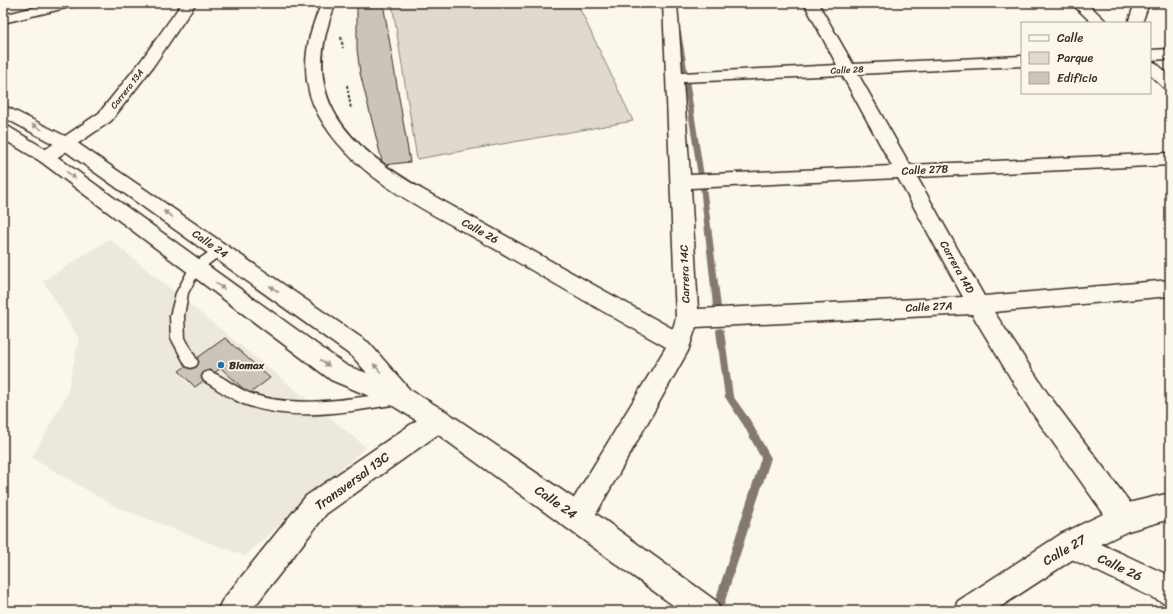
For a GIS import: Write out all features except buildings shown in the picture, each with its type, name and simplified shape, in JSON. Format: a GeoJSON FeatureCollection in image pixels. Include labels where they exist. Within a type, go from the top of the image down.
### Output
{"type":"FeatureCollection","features":[{"type":"Feature","properties":{"kind":"street"},"geometry":{"type":"LineString","coordinates":[[3,19],[69,3]]}},
{"type":"Feature","properties":{"kind":"street","name":"Carrera 13A"},"geometry":{"type":"LineString","coordinates":[[46,157],[105,117],[146,65],[189,3]]}},
{"type":"Feature","properties":{"kind":"street","name":"Calle 26"},"geometry":{"type":"LineString","coordinates":[[329,3],[319,21],[314,44],[314,84],[321,106],[334,129],[352,149],[380,172],[418,196],[680,344]]}},
{"type":"Feature","properties":{"kind":"street","name":"Carrera 14C"},"geometry":{"type":"LineString","coordinates":[[578,518],[680,344],[687,318],[681,182],[673,78],[670,3]]}},
{"type":"Feature","properties":{"kind":"street","name":"Carrera 14D"},"geometry":{"type":"LineString","coordinates":[[811,3],[905,170],[978,305],[1039,402],[1124,518]]}},
{"type":"Feature","properties":{"kind":"street"},"geometry":{"type":"LineString","coordinates":[[1078,3],[1100,22]]}},
{"type":"Feature","properties":{"kind":"street"},"geometry":{"type":"LineString","coordinates":[[1135,22],[1142,3]]}},
{"type":"Feature","properties":{"kind":"street"},"geometry":{"type":"LineString","coordinates":[[1151,55],[1170,54]]}},
{"type":"Feature","properties":{"kind":"street","name":"Calle 28"},"geometry":{"type":"LineString","coordinates":[[673,78],[1021,62]]}},
{"type":"Feature","properties":{"kind":"street"},"geometry":{"type":"LineString","coordinates":[[1151,67],[1170,84]]}},
{"type":"Feature","properties":{"kind":"street","name":"Calle 24"},"geometry":{"type":"LineString","coordinates":[[3,110],[67,144],[361,350],[402,398]]}},
{"type":"Feature","properties":{"kind":"street","name":"Calle 24"},"geometry":{"type":"LineString","coordinates":[[3,132],[46,157],[339,373],[402,398],[438,420],[578,518],[706,611]]}},
{"type":"Feature","properties":{"kind":"street","name":"Calle 27B"},"geometry":{"type":"LineString","coordinates":[[681,182],[905,170],[1170,159]]}},
{"type":"Feature","properties":{"kind":"street","name":"Calle 27A"},"geometry":{"type":"LineString","coordinates":[[687,318],[978,305],[1170,288]]}},
{"type":"Feature","properties":{"kind":"street","name":"Transversal 13C"},"geometry":{"type":"LineString","coordinates":[[232,611],[316,505],[438,420]]}},
{"type":"Feature","properties":{"kind":"street","name":"Calle 27"},"geometry":{"type":"LineString","coordinates":[[968,611],[1071,544],[1124,518],[1170,506]]}},
{"type":"Feature","properties":{"kind":"street","name":"Calle 26"},"geometry":{"type":"LineString","coordinates":[[1071,544],[1170,591]]}},
{"type":"Feature","properties":{"kind":"lane"},"geometry":{"type":"LineString","coordinates":[[191,362],[178,338],[177,316],[182,293],[195,268],[219,250]]}},
{"type":"Feature","properties":{"kind":"lane"},"geometry":{"type":"LineString","coordinates":[[208,377],[251,400],[288,407],[338,406],[402,398]]}},
{"type":"Feature","properties":{"kind":"shaded area"},"geometry":{"type":"Polygon","coordinates":[[[109,239],[366,447],[245,556],[116,507],[32,458],[67,394],[79,339],[43,281],[109,239]]]}},
{"type":"Feature","properties":{"kind":"green space"},"geometry":{"type":"Polygon","coordinates":[[[392,3],[577,3],[633,121],[417,159],[392,3]]]}},
{"type":"Feature","properties":{"kind":"waterway"},"geometry":{"type":"LineString","coordinates":[[678,32],[685,74]]}},
{"type":"Feature","properties":{"kind":"waterway"},"geometry":{"type":"LineString","coordinates":[[686,80],[701,176]]}},
{"type":"Feature","properties":{"kind":"waterway"},"geometry":{"type":"LineString","coordinates":[[703,186],[718,315]]}},
{"type":"Feature","properties":{"kind":"waterway"},"geometry":{"type":"LineString","coordinates":[[720,331],[729,397],[747,423],[766,458],[720,601]]}},
{"type":"Feature","properties":{"kind":"place","name":"Biomax"},"geometry":{"type":"Point","coordinates":[221,365]}}]}
